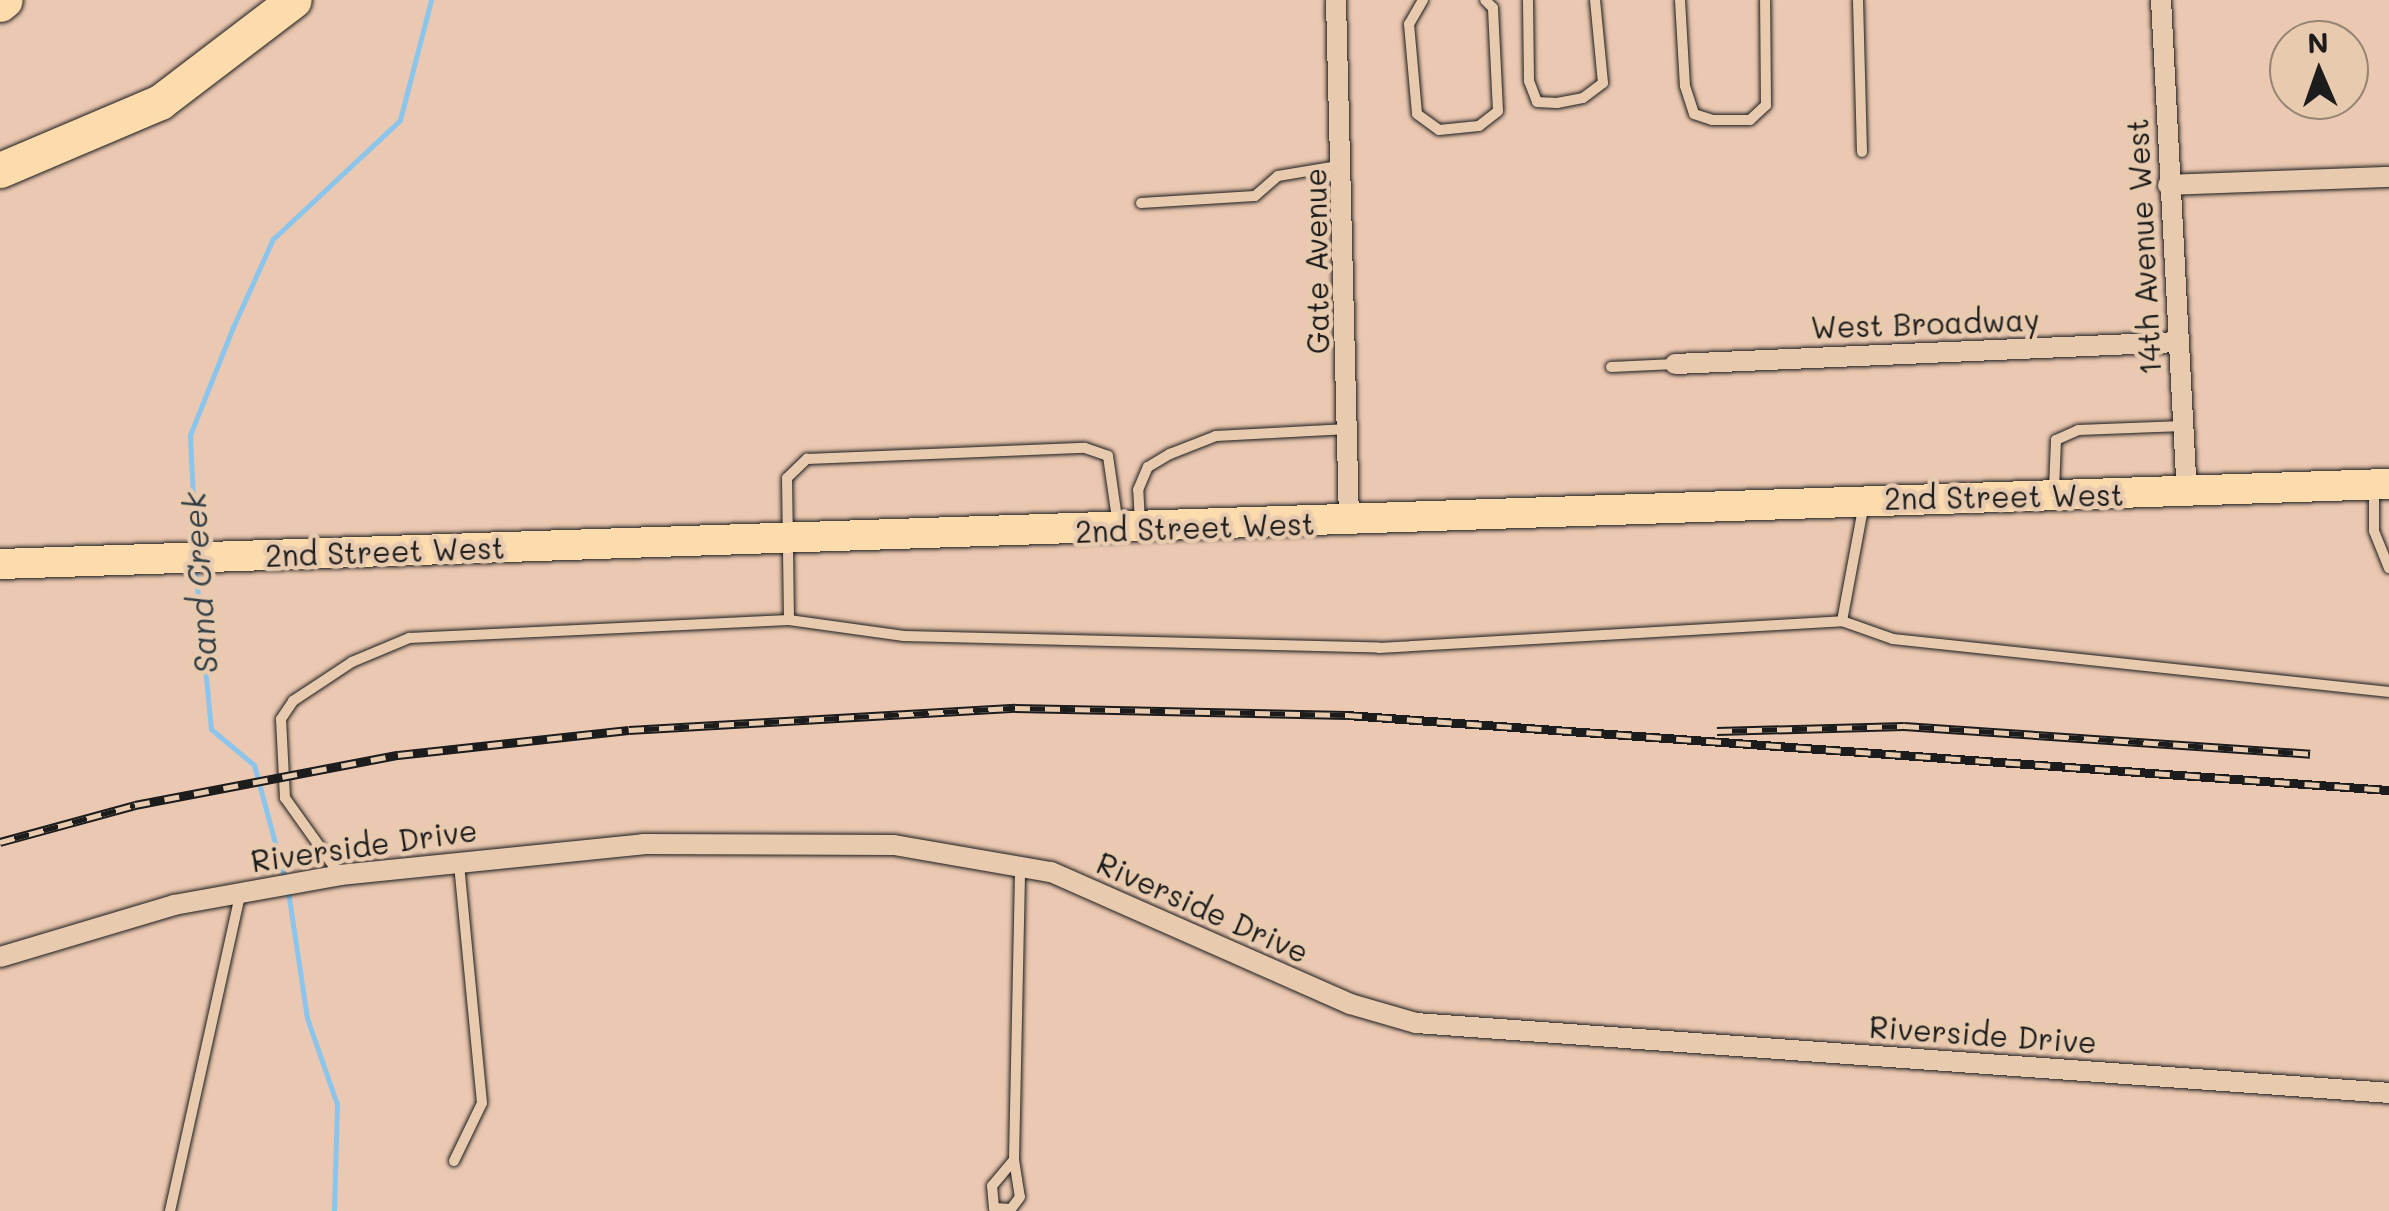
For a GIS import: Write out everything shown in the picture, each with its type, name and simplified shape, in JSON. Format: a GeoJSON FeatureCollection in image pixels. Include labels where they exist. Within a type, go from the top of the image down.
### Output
{"type":"FeatureCollection","features":[{"type":"Feature","properties":{"kind":"highway"},"geometry":{"type":"LineString","coordinates":[[0,170],[160,102],[294,0]]}},
{"type":"Feature","properties":{"kind":"main road","name":"2nd Street West"},"geometry":{"type":"LineString","coordinates":[[0,564],[158,556],[1349,522],[1864,499],[2382,485]]}},
{"type":"Feature","properties":{"kind":"street","name":"Gate Avenue"},"geometry":{"type":"LineString","coordinates":[[1336,0],[1345,165],[1349,522]]}},
{"type":"Feature","properties":{"kind":"street","name":"14th Avenue West"},"geometry":{"type":"LineString","coordinates":[[2162,0],[2168,184],[2187,492]]}},
{"type":"Feature","properties":{"kind":"street"},"geometry":{"type":"LineString","coordinates":[[2168,184],[2389,177]]}},
{"type":"Feature","properties":{"kind":"street","name":"West Broadway"},"geometry":{"type":"LineString","coordinates":[[1675,364],[2178,342]]}},
{"type":"Feature","properties":{"kind":"street","name":"Riverside Drive"},"geometry":{"type":"LineString","coordinates":[[0,958],[241,892],[340,875],[615,846],[776,842],[940,848],[1020,864],[1350,1004],[1416,1024],[2389,1093]]}},
{"type":"Feature","properties":{"kind":"lane"},"geometry":{"type":"LineString","coordinates":[[1423,0],[1409,24],[1417,114],[1439,130],[1479,126],[1498,111],[1494,8],[1486,0]]}},
{"type":"Feature","properties":{"kind":"lane"},"geometry":{"type":"LineString","coordinates":[[1528,0],[1529,81],[1537,102],[1557,104],[1583,98],[1602,83],[1595,0]]}},
{"type":"Feature","properties":{"kind":"lane"},"geometry":{"type":"LineString","coordinates":[[1680,0],[1685,86],[1694,114],[1712,120],[1750,120],[1766,105],[1765,0]]}},
{"type":"Feature","properties":{"kind":"lane"},"geometry":{"type":"LineString","coordinates":[[1858,0],[1862,152]]}},
{"type":"Feature","properties":{"kind":"lane"},"geometry":{"type":"LineString","coordinates":[[1141,203],[1255,196],[1278,176],[1345,165]]}},
{"type":"Feature","properties":{"kind":"lane"},"geometry":{"type":"LineString","coordinates":[[1612,367],[1675,364]]}},
{"type":"Feature","properties":{"kind":"lane"},"geometry":{"type":"LineString","coordinates":[[2054,496],[2056,440],[2078,430],[2183,426]]}},
{"type":"Feature","properties":{"kind":"lane"},"geometry":{"type":"LineString","coordinates":[[1130,529],[1138,490],[1148,467],[1170,454],[1236,434],[1348,429]]}},
{"type":"Feature","properties":{"kind":"lane"},"geometry":{"type":"LineString","coordinates":[[789,620],[787,478],[807,460],[1085,448],[1108,456],[1130,529]]}},
{"type":"Feature","properties":{"kind":"lane"},"geometry":{"type":"LineString","coordinates":[[2382,485],[2374,532],[2389,568]]}},
{"type":"Feature","properties":{"kind":"lane"},"geometry":{"type":"LineString","coordinates":[[1842,621],[1864,499]]}},
{"type":"Feature","properties":{"kind":"lane"},"geometry":{"type":"LineString","coordinates":[[340,875],[285,798],[278,744],[293,701],[352,662],[408,638],[789,620],[904,636],[1378,648],[1842,621],[1893,638],[2389,692]]}},
{"type":"Feature","properties":{"kind":"lane"},"geometry":{"type":"LineString","coordinates":[[454,1161],[482,1103],[459,862]]}},
{"type":"Feature","properties":{"kind":"lane"},"geometry":{"type":"LineString","coordinates":[[1014,1160],[992,1186],[994,1208],[1011,1209],[1020,1197],[1014,1160],[1020,864]]}},
{"type":"Feature","properties":{"kind":"lane"},"geometry":{"type":"LineString","coordinates":[[170,1211],[241,892]]}},
{"type":"Feature","properties":{"kind":"waterway","name":"Sand Creek"},"geometry":{"type":"LineString","coordinates":[[195,545],[190,435],[233,327],[273,239],[400,120],[431,0]]}},
{"type":"Feature","properties":{"kind":"waterway","name":"Sand Creek"},"geometry":{"type":"LineString","coordinates":[[195,566],[211,729],[254,765],[285,880]]}},
{"type":"Feature","properties":{"kind":"waterway","name":"Sand Creek"},"geometry":{"type":"LineString","coordinates":[[288,891],[307,1018],[337,1104],[334,1211]]}},
{"type":"Feature","properties":{"kind":"railway"},"geometry":{"type":"LineString","coordinates":[[0,842],[135,805],[398,755],[629,730],[1015,708],[1347,715],[2389,790]]}},
{"type":"Feature","properties":{"kind":"railway"},"geometry":{"type":"LineString","coordinates":[[1717,731],[1904,726],[2310,754]]}}]}
